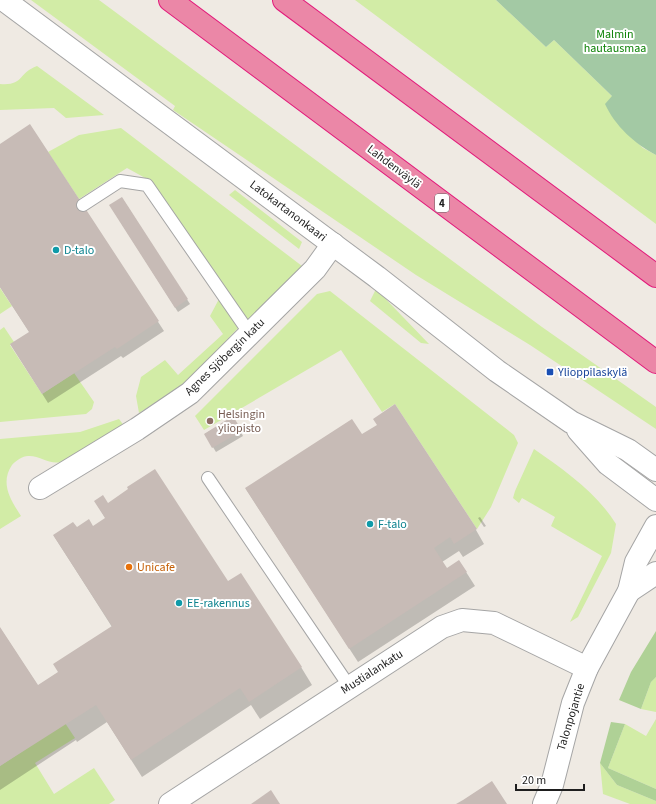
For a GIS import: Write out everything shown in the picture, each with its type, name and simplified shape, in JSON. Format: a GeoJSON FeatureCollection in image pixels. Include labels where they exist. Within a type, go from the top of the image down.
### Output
{"type":"FeatureCollection","features":[{"type":"Feature","properties":{"kind":"highway"},"geometry":{"type":"LineString","coordinates":[[152,0],[228,43]]}},
{"type":"Feature","properties":{"kind":"highway","name":"Lahdenväylä"},"geometry":{"type":"LineString","coordinates":[[170,0],[656,362]]}},
{"type":"Feature","properties":{"kind":"highway"},"geometry":{"type":"LineString","coordinates":[[284,0],[656,276]]}},
{"type":"Feature","properties":{"kind":"street","name":"Latokartanonkaari"},"geometry":{"type":"LineString","coordinates":[[4,0],[333,244],[470,351],[571,422],[628,450],[656,470]]}},
{"type":"Feature","properties":{"kind":"street","name":"Agnes Sjöbergin katu"},"geometry":{"type":"LineString","coordinates":[[40,488],[137,429],[190,393],[316,269],[333,244]]}},
{"type":"Feature","properties":{"kind":"street","name":"Latokartanonkaari"},"geometry":{"type":"LineString","coordinates":[[571,422],[608,464],[656,500]]}},
{"type":"Feature","properties":{"kind":"street","name":"Talonpojantie"},"geometry":{"type":"LineString","coordinates":[[544,804],[552,785],[573,703],[587,668],[629,591],[636,562],[656,526]]}},
{"type":"Feature","properties":{"kind":"street","name":"Talonpojantie"},"geometry":{"type":"LineString","coordinates":[[629,591],[656,573]]}},
{"type":"Feature","properties":{"kind":"street","name":"Mustialankatu"},"geometry":{"type":"LineString","coordinates":[[170,804],[349,686],[442,627],[462,620],[494,623],[587,668]]}},
{"type":"Feature","properties":{"kind":"lane"},"geometry":{"type":"LineString","coordinates":[[83,205],[120,180],[146,185],[250,334]]}},
{"type":"Feature","properties":{"kind":"lane"},"geometry":{"type":"LineString","coordinates":[[208,478],[349,686]]}},
{"type":"Feature","properties":{"kind":"green space"},"geometry":{"type":"Polygon","coordinates":[[[31,0],[99,0],[542,327],[656,407],[656,429],[530,345],[416,275],[173,110],[175,106],[31,0]]]}},
{"type":"Feature","properties":{"kind":"green space"},"geometry":{"type":"Polygon","coordinates":[[[355,0],[496,0],[546,47],[554,40],[612,96],[622,128],[643,148],[656,155],[656,224],[355,0]]]}},
{"type":"Feature","properties":{"kind":"green space","name":"Malmin hautausmaa"},"geometry":{"type":"Polygon","coordinates":[[[496,0],[656,0],[656,155],[633,140],[614,120],[605,104],[612,96],[554,40],[546,47],[496,0]]]}},
{"type":"Feature","properties":{"kind":"green space"},"geometry":{"type":"Polygon","coordinates":[[[37,66],[104,115],[66,118],[54,108],[0,110],[0,84],[13,83],[37,66]]]}},
{"type":"Feature","properties":{"kind":"green space"},"geometry":{"type":"Polygon","coordinates":[[[121,128],[302,266],[252,319],[244,320],[147,179],[127,168],[79,199],[48,152],[79,135],[121,128]]]}},
{"type":"Feature","properties":{"kind":"green space"},"geometry":{"type":"Polygon","coordinates":[[[235,190],[302,242],[299,249],[229,195],[235,190]]]}},
{"type":"Feature","properties":{"kind":"green space"},"geometry":{"type":"Polygon","coordinates":[[[0,288],[12,306],[0,314],[0,288]]]}},
{"type":"Feature","properties":{"kind":"green space"},"geometry":{"type":"Polygon","coordinates":[[[376,289],[429,344],[421,343],[370,301],[376,289]]]}},
{"type":"Feature","properties":{"kind":"green space"},"geometry":{"type":"Polygon","coordinates":[[[330,291],[514,435],[518,443],[491,507],[477,529],[395,404],[382,412],[341,350],[204,430],[195,416],[317,294],[330,291]]]}},
{"type":"Feature","properties":{"kind":"green space"},"geometry":{"type":"Polygon","coordinates":[[[219,299],[239,327],[185,384],[139,413],[136,396],[141,377],[165,360],[178,375],[223,334],[210,316],[219,299]]]}},
{"type":"Feature","properties":{"kind":"green space"},"geometry":{"type":"Polygon","coordinates":[[[4,327],[14,342],[10,345],[42,394],[74,373],[94,402],[92,409],[86,414],[0,422],[0,330],[4,327]]]}},
{"type":"Feature","properties":{"kind":"green space"},"geometry":{"type":"Polygon","coordinates":[[[119,419],[125,427],[85,452],[69,460],[57,463],[32,456],[26,456],[13,463],[8,472],[7,485],[10,497],[21,516],[0,529],[0,439],[80,432],[119,419]]]}},
{"type":"Feature","properties":{"kind":"green space"},"geometry":{"type":"Polygon","coordinates":[[[534,449],[579,482],[608,512],[616,524],[611,553],[578,617],[570,622],[602,556],[551,526],[555,517],[522,498],[519,503],[513,498],[534,449]]]}},
{"type":"Feature","properties":{"kind":"green space"},"geometry":{"type":"Polygon","coordinates":[[[656,631],[656,677],[651,682],[641,709],[619,700],[631,672],[656,631]]]}},
{"type":"Feature","properties":{"kind":"green space"},"geometry":{"type":"Polygon","coordinates":[[[656,677],[656,712],[641,709],[651,682],[656,677]]]}},
{"type":"Feature","properties":{"kind":"green space"},"geometry":{"type":"Polygon","coordinates":[[[656,719],[656,789],[608,768],[625,724],[646,736],[656,719]]]}},
{"type":"Feature","properties":{"kind":"green space"},"geometry":{"type":"Polygon","coordinates":[[[611,722],[625,724],[608,768],[656,789],[656,801],[617,785],[600,763],[611,722]]]}},
{"type":"Feature","properties":{"kind":"green space"},"geometry":{"type":"Polygon","coordinates":[[[65,723],[75,738],[35,763],[54,794],[94,768],[115,800],[109,804],[0,804],[0,766],[65,723]]]}},
{"type":"Feature","properties":{"kind":"green space"},"geometry":{"type":"Polygon","coordinates":[[[600,763],[617,785],[656,801],[656,804],[630,804],[603,794],[600,763]]]}},
{"type":"Feature","properties":{"kind":"building","name":"D-talo"},"geometry":{"type":"Polygon","coordinates":[[[30,124],[159,321],[117,349],[115,347],[42,394],[10,344],[29,332],[0,287],[0,144],[30,124]]]}},
{"type":"Feature","properties":{"kind":"building"},"geometry":{"type":"Polygon","coordinates":[[[122,197],[188,299],[175,308],[109,205],[122,197]]]}},
{"type":"Feature","properties":{"kind":"building","name":"F-talo"},"geometry":{"type":"Polygon","coordinates":[[[395,404],[477,529],[454,544],[450,537],[434,548],[447,568],[459,560],[467,572],[349,649],[245,488],[352,419],[362,434],[377,425],[373,419],[395,404]]]}},
{"type":"Feature","properties":{"kind":"building"},"geometry":{"type":"Polygon","coordinates":[[[233,416],[242,431],[212,448],[204,434],[233,416]]]}},
{"type":"Feature","properties":{"kind":"building","name":"EE-rakennus"},"geometry":{"type":"Polygon","coordinates":[[[155,469],[228,581],[241,573],[302,667],[249,702],[240,688],[131,760],[96,705],[0,766],[0,627],[38,685],[58,672],[53,664],[112,626],[53,535],[73,522],[77,527],[89,519],[93,526],[105,518],[94,501],[103,495],[108,503],[128,489],[127,487],[155,469]]]}},
{"type":"Feature","properties":{"kind":"building"},"geometry":{"type":"Polygon","coordinates":[[[492,781],[507,804],[456,804],[463,800],[492,781]]]}},
{"type":"Feature","properties":{"kind":"building"},"geometry":{"type":"Polygon","coordinates":[[[271,790],[280,804],[251,804],[271,790]]]}},
{"type":"Feature","properties":{"kind":"place","name":"D-talo"},"geometry":{"type":"Point","coordinates":[56,250]}},
{"type":"Feature","properties":{"kind":"place","name":"Ylioppilaskylä"},"geometry":{"type":"Point","coordinates":[550,372]}},
{"type":"Feature","properties":{"kind":"place","name":"Helsingin yliopisto"},"geometry":{"type":"Point","coordinates":[210,421]}},
{"type":"Feature","properties":{"kind":"place","name":"F-talo"},"geometry":{"type":"Point","coordinates":[370,524]}},
{"type":"Feature","properties":{"kind":"place","name":"Unicafe"},"geometry":{"type":"Point","coordinates":[129,567]}},
{"type":"Feature","properties":{"kind":"place","name":"EE-rakennus"},"geometry":{"type":"Point","coordinates":[179,603]}}]}
